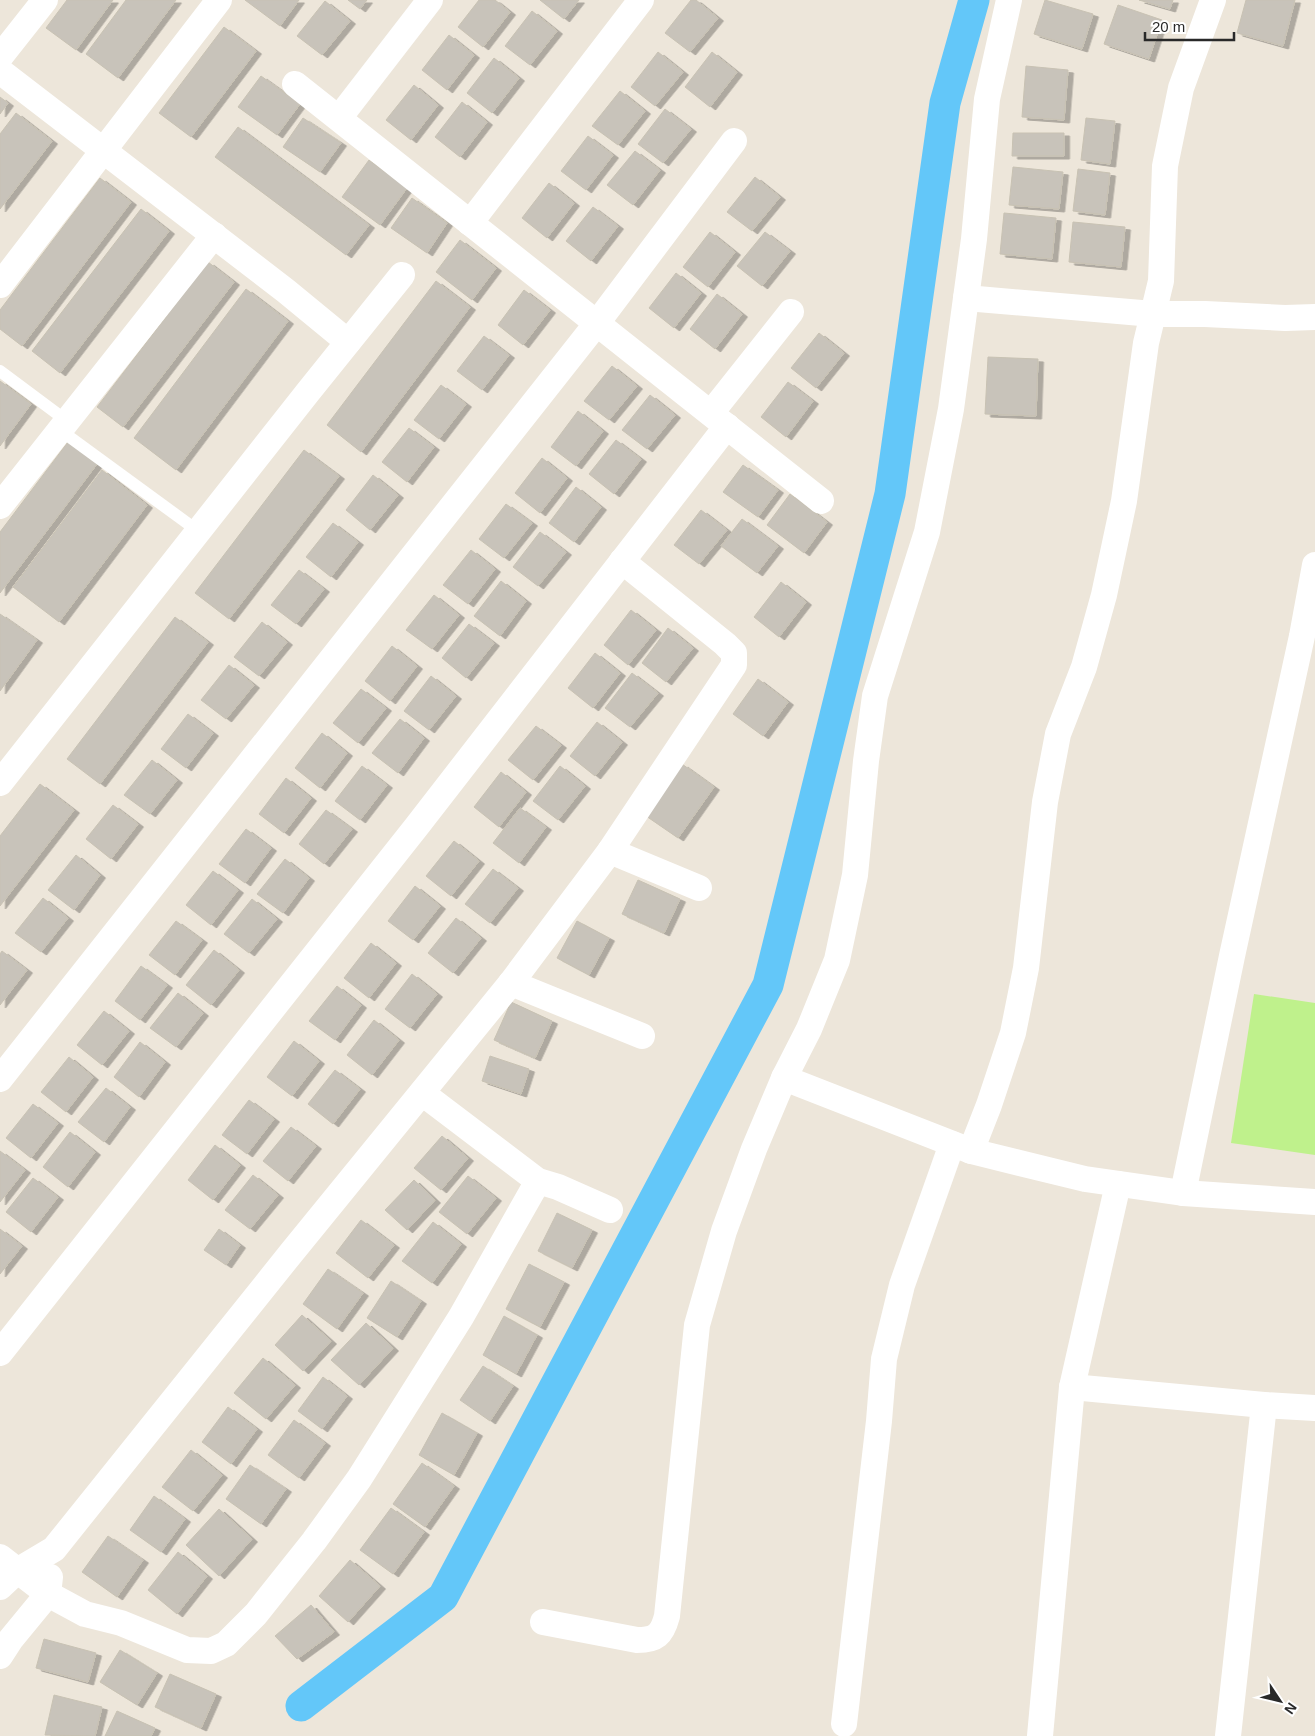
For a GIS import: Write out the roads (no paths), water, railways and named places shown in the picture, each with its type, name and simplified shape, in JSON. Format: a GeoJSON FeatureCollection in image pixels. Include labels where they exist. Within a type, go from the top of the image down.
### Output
{"type":"FeatureCollection","features":[{"type":"Feature","properties":{"kind":"street"},"geometry":{"type":"LineString","coordinates":[[0,57],[45,0]]}},
{"type":"Feature","properties":{"kind":"street"},"geometry":{"type":"LineString","coordinates":[[0,284],[219,0]]}},
{"type":"Feature","properties":{"kind":"street"},"geometry":{"type":"LineString","coordinates":[[339,118],[430,0]]}},
{"type":"Feature","properties":{"kind":"street"},"geometry":{"type":"LineString","coordinates":[[470,222],[641,0]]}},
{"type":"Feature","properties":{"kind":"street"},"geometry":{"type":"LineString","coordinates":[[543,1622],[636,1640],[648,1640],[660,1634],[664,1627],[667,1616],[697,1325],[724,1231],[754,1149],[784,1078],[809,1029],[837,960],[855,875],[866,761],[875,696],[927,532],[952,409],[974,239],[987,99],[1009,0]]}},
{"type":"Feature","properties":{"kind":"street"},"geometry":{"type":"LineString","coordinates":[[844,1724],[879,1421],[884,1359],[902,1285],[962,1147],[989,1105],[1013,1033],[1026,968],[1045,802],[1058,734],[1084,667],[1104,595],[1124,501],[1146,343],[1162,281],[1165,166],[1181,88],[1213,0]]}},
{"type":"Feature","properties":{"kind":"street"},"geometry":{"type":"LineString","coordinates":[[0,70],[348,342]]}},
{"type":"Feature","properties":{"kind":"street"},"geometry":{"type":"LineString","coordinates":[[296,84],[821,501]]}},
{"type":"Feature","properties":{"kind":"street"},"geometry":{"type":"LineString","coordinates":[[0,1079],[597,323],[734,141]]}},
{"type":"Feature","properties":{"kind":"street"},"geometry":{"type":"LineString","coordinates":[[0,506],[214,236]]}},
{"type":"Feature","properties":{"kind":"street"},"geometry":{"type":"LineString","coordinates":[[0,784],[402,275]]}},
{"type":"Feature","properties":{"kind":"street"},"geometry":{"type":"LineString","coordinates":[[966,298],[1153,314],[1206,314],[1285,318],[1315,317]]}},
{"type":"Feature","properties":{"kind":"street"},"geometry":{"type":"LineString","coordinates":[[0,1353],[417,826],[622,561],[791,312]]}},
{"type":"Feature","properties":{"kind":"street"},"geometry":{"type":"LineString","coordinates":[[6,1572],[54,1549],[298,1244],[511,983],[610,851],[734,665],[734,653],[725,644],[622,561]]}},
{"type":"Feature","properties":{"kind":"street"},"geometry":{"type":"LineString","coordinates":[[1184,1193],[1232,956],[1302,636],[1315,565]]}},
{"type":"Feature","properties":{"kind":"street"},"geometry":{"type":"LineString","coordinates":[[610,851],[699,888]]}},
{"type":"Feature","properties":{"kind":"street"},"geometry":{"type":"LineString","coordinates":[[511,983],[642,1036]]}},
{"type":"Feature","properties":{"kind":"street"},"geometry":{"type":"LineString","coordinates":[[784,1078],[962,1147],[1085,1179],[1184,1193],[1315,1202]]}},
{"type":"Feature","properties":{"kind":"street"},"geometry":{"type":"LineString","coordinates":[[422,1093],[538,1181],[558,1187],[610,1210]]}},
{"type":"Feature","properties":{"kind":"street"},"geometry":{"type":"LineString","coordinates":[[6,1572],[85,1614],[121,1623],[187,1650],[211,1650],[226,1644],[256,1614],[314,1541],[359,1479],[460,1317],[538,1181]]}},
{"type":"Feature","properties":{"kind":"street"},"geometry":{"type":"LineString","coordinates":[[1040,1736],[1072,1387],[1118,1184]]}},
{"type":"Feature","properties":{"kind":"street"},"geometry":{"type":"LineString","coordinates":[[1072,1387],[1315,1408]]}},
{"type":"Feature","properties":{"kind":"street"},"geometry":{"type":"LineString","coordinates":[[1228,1736],[1264,1405]]}},
{"type":"Feature","properties":{"kind":"street"},"geometry":{"type":"LineString","coordinates":[[0,1656],[48,1594],[54,1549]]}},
{"type":"Feature","properties":{"kind":"lane"},"geometry":{"type":"LineString","coordinates":[[0,371],[64,425],[198,531]]}},
{"type":"Feature","properties":{"kind":"waterway"},"geometry":{"type":"LineString","coordinates":[[301,1706],[443,1597],[768,985],[890,494],[945,103],[974,0]]}}]}
